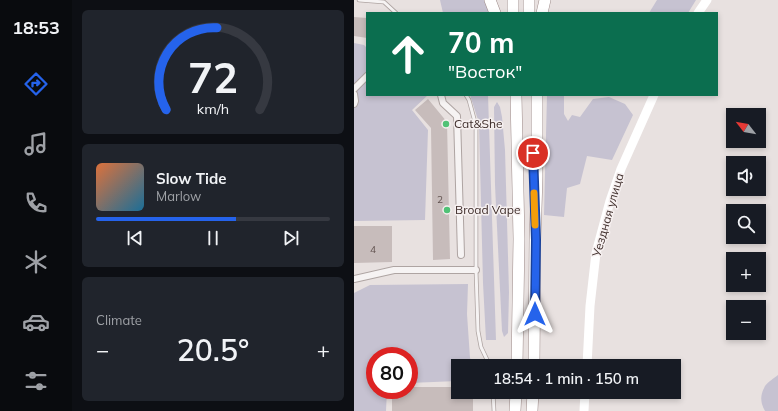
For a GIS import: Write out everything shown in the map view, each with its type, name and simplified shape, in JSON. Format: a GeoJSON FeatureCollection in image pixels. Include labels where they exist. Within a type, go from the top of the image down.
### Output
{"type":"FeatureCollection","features":[{"type":"Feature","properties":{"kind":"highway"},"geometry":{"type":"LineString","coordinates":[[490,0],[495,12]]}},
{"type":"Feature","properties":{"kind":"highway"},"geometry":{"type":"LineString","coordinates":[[529,0],[529,12]]}},
{"type":"Feature","properties":{"kind":"highway"},"geometry":{"type":"LineString","coordinates":[[542,12],[545,0]]}},
{"type":"Feature","properties":{"kind":"highway"},"geometry":{"type":"LineString","coordinates":[[510,96],[519,239]]}},
{"type":"Feature","properties":{"kind":"highway"},"geometry":{"type":"LineString","coordinates":[[516,96],[519,239],[517,359]]}},
{"type":"Feature","properties":{"kind":"highway"},"geometry":{"type":"LineString","coordinates":[[531,96],[536,240]]}},
{"type":"Feature","properties":{"kind":"highway"},"geometry":{"type":"LineString","coordinates":[[534,359],[537,96]]}},
{"type":"Feature","properties":{"kind":"highway"},"geometry":{"type":"LineString","coordinates":[[515,411],[516,399]]}},
{"type":"Feature","properties":{"kind":"highway"},"geometry":{"type":"LineString","coordinates":[[532,411],[533,399]]}},
{"type":"Feature","properties":{"kind":"street"},"geometry":{"type":"LineString","coordinates":[[699,12],[707,0]]}},
{"type":"Feature","properties":{"kind":"street"},"geometry":{"type":"LineString","coordinates":[[354,89],[366,77]]}},
{"type":"Feature","properties":{"kind":"street"},"geometry":{"type":"LineString","coordinates":[[354,94],[354,104]]}},
{"type":"Feature","properties":{"kind":"street"},"geometry":{"type":"LineString","coordinates":[[441,96],[443,104],[457,116],[461,255]]}},
{"type":"Feature","properties":{"kind":"street","name":"Уездная улица"},"geometry":{"type":"LineString","coordinates":[[587,359],[590,306],[596,253],[610,201],[621,169],[654,96]]}},
{"type":"Feature","properties":{"kind":"street"},"geometry":{"type":"LineString","coordinates":[[354,279],[394,270],[476,270]]}},
{"type":"Feature","properties":{"kind":"street"},"geometry":{"type":"LineString","coordinates":[[584,411],[585,399]]}},
{"type":"Feature","properties":{"kind":"lane"},"geometry":{"type":"LineString","coordinates":[[359,0],[384,2],[395,12]]}},
{"type":"Feature","properties":{"kind":"lane"},"geometry":{"type":"LineString","coordinates":[[467,96],[476,126],[476,270],[478,331],[481,347],[487,359]]}},
{"type":"Feature","properties":{"kind":"lane"},"geometry":{"type":"LineString","coordinates":[[493,399],[494,411]]}},
{"type":"Feature","properties":{"kind":"shaded area"},"geometry":{"type":"Polygon","coordinates":[[[440,0],[485,0],[490,12],[443,12],[440,0]]]}},
{"type":"Feature","properties":{"kind":"shaded area"},"geometry":{"type":"Polygon","coordinates":[[[657,0],[696,0],[689,12],[650,12],[657,0]]]}},
{"type":"Feature","properties":{"kind":"shaded area"},"geometry":{"type":"Polygon","coordinates":[[[354,43],[364,45],[366,47],[366,96],[427,96],[412,110],[428,130],[425,220],[354,221],[354,43]]]}},
{"type":"Feature","properties":{"kind":"shaded area"},"geometry":{"type":"Polygon","coordinates":[[[470,96],[488,96],[496,340],[486,340],[479,123],[470,96]]]}},
{"type":"Feature","properties":{"kind":"shaded area"},"geometry":{"type":"Polygon","coordinates":[[[547,96],[564,96],[564,114],[568,121],[572,115],[580,117],[593,99],[609,97],[625,104],[633,115],[612,160],[587,156],[580,184],[567,188],[564,217],[544,215],[547,96]]]}},
{"type":"Feature","properties":{"kind":"shaded area"},"geometry":{"type":"Polygon","coordinates":[[[497,102],[500,107],[502,117],[505,150],[509,292],[508,333],[504,337],[502,331],[495,185],[494,107],[497,102]]]}},
{"type":"Feature","properties":{"kind":"shaded area"},"geometry":{"type":"Polygon","coordinates":[[[468,284],[467,314],[470,359],[451,359],[451,381],[418,383],[418,347],[366,347],[366,399],[387,399],[386,411],[354,411],[354,293],[370,285],[468,284]]]}},
{"type":"Feature","properties":{"kind":"shaded area"},"geometry":{"type":"Polygon","coordinates":[[[778,375],[778,411],[765,411],[761,402],[762,392],[765,386],[778,375]]]}},
{"type":"Feature","properties":{"kind":"building"},"geometry":{"type":"Polygon","coordinates":[[[354,17],[366,18],[366,38],[354,36],[354,17]]]}},
{"type":"Feature","properties":{"kind":"building"},"geometry":{"type":"Polygon","coordinates":[[[428,99],[447,122],[450,259],[433,260],[431,128],[415,110],[428,99]]]}},
{"type":"Feature","properties":{"kind":"building"},"geometry":{"type":"Polygon","coordinates":[[[354,226],[392,226],[392,262],[354,263],[354,226]]]}},
{"type":"Feature","properties":{"kind":"building"},"geometry":{"type":"Polygon","coordinates":[[[418,387],[451,387],[451,399],[473,399],[473,411],[392,411],[392,399],[418,399],[418,387]]]}},
{"type":"Feature","properties":{"kind":"slow traffic"},"geometry":{"type":"LineString","coordinates":[[534,193],[535,225]]}},
{"type":"Feature","properties":{"kind":"place","name":"Cat&She"},"geometry":{"type":"Point","coordinates":[446,124]}},
{"type":"Feature","properties":{"kind":"place","name":"Broad Vape"},"geometry":{"type":"Point","coordinates":[447,210]}},
{"type":"Feature","properties":{"kind":"route"},"geometry":{"type":"LineString","coordinates":[[533,153],[536,240],[535,314]]}}]}
